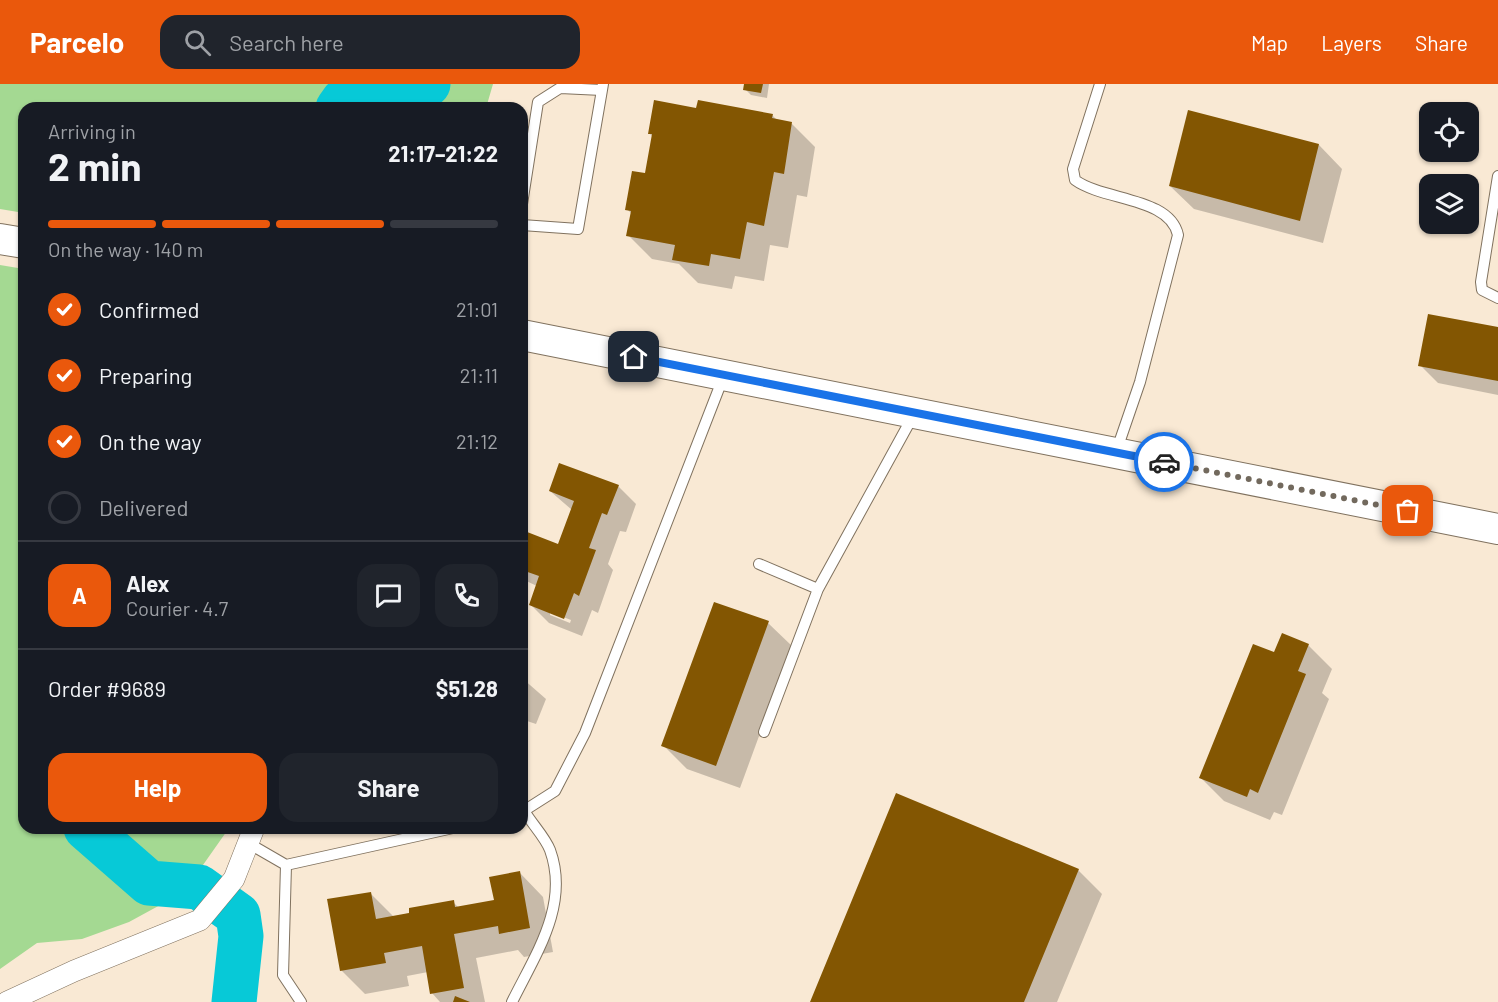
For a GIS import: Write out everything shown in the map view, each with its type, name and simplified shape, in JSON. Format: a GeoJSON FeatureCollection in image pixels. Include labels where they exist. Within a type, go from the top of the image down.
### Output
{"type":"FeatureCollection","features":[{"type":"Feature","properties":{"kind":"street"},"geometry":{"type":"LineString","coordinates":[[0,239],[18,242]]}},
{"type":"Feature","properties":{"kind":"street"},"geometry":{"type":"LineString","coordinates":[[528,336],[1498,529]]}},
{"type":"Feature","properties":{"kind":"street"},"geometry":{"type":"LineString","coordinates":[[7,1002],[74,971],[200,920],[234,879],[251,836]]}},
{"type":"Feature","properties":{"kind":"lane"},"geometry":{"type":"LineString","coordinates":[[1100,84],[1073,169],[1075,180],[1086,188],[1158,209],[1175,223],[1178,234],[1140,382],[1115,453]]}},
{"type":"Feature","properties":{"kind":"lane"},"geometry":{"type":"LineString","coordinates":[[528,166],[538,102],[560,88],[602,87],[578,229],[528,225]]}},
{"type":"Feature","properties":{"kind":"lane"},"geometry":{"type":"LineString","coordinates":[[1498,176],[1481,282],[1482,290],[1498,298]]}},
{"type":"Feature","properties":{"kind":"lane"},"geometry":{"type":"LineString","coordinates":[[528,809],[555,790],[585,733],[724,375]]}},
{"type":"Feature","properties":{"kind":"lane"},"geometry":{"type":"LineString","coordinates":[[764,732],[818,589],[915,413]]}},
{"type":"Feature","properties":{"kind":"lane"},"geometry":{"type":"LineString","coordinates":[[759,564],[818,589]]}},
{"type":"Feature","properties":{"kind":"lane"},"geometry":{"type":"LineString","coordinates":[[512,1002],[549,927],[558,889],[550,849],[528,819]]}},
{"type":"Feature","properties":{"kind":"lane"},"geometry":{"type":"LineString","coordinates":[[286,866],[427,834]]}},
{"type":"Feature","properties":{"kind":"lane"},"geometry":{"type":"LineString","coordinates":[[251,836],[286,866]]}},
{"type":"Feature","properties":{"kind":"lane"},"geometry":{"type":"LineString","coordinates":[[286,866],[283,975],[301,1002]]}},
{"type":"Feature","properties":{"kind":"green space"},"geometry":{"type":"Polygon","coordinates":[[[0,84],[493,84],[488,102],[18,102],[18,212],[0,209],[0,84]]]}},
{"type":"Feature","properties":{"kind":"green space"},"geometry":{"type":"Polygon","coordinates":[[[0,265],[18,268],[18,834],[225,834],[184,892],[129,922],[82,939],[37,943],[0,969],[0,265]]]}},
{"type":"Feature","properties":{"kind":"building"},"geometry":{"type":"Polygon","coordinates":[[[744,84],[763,84],[761,93],[743,90],[744,84]]]}},
{"type":"Feature","properties":{"kind":"building"},"geometry":{"type":"Polygon","coordinates":[[[654,100],[696,108],[698,100],[773,114],[772,118],[792,122],[784,174],[774,172],[764,226],[747,222],[740,259],[711,254],[709,266],[672,260],[675,245],[626,236],[631,211],[625,210],[632,171],[645,173],[652,134],[648,134],[654,100]]]}},
{"type":"Feature","properties":{"kind":"building"},"geometry":{"type":"Polygon","coordinates":[[[1188,110],[1319,144],[1300,221],[1169,186],[1188,110]]]}},
{"type":"Feature","properties":{"kind":"building"},"geometry":{"type":"Polygon","coordinates":[[[1428,314],[1498,327],[1498,381],[1418,366],[1428,314]]]}},
{"type":"Feature","properties":{"kind":"building"},"geometry":{"type":"Polygon","coordinates":[[[559,463],[619,485],[607,515],[602,513],[589,548],[596,550],[579,596],[574,593],[564,619],[529,605],[539,576],[528,572],[528,532],[558,544],[574,501],[549,491],[559,463]]]}},
{"type":"Feature","properties":{"kind":"building"},"geometry":{"type":"Polygon","coordinates":[[[714,602],[769,621],[716,766],[661,746],[714,602]]]}},
{"type":"Feature","properties":{"kind":"building"},"geometry":{"type":"Polygon","coordinates":[[[1282,633],[1309,644],[1298,671],[1306,674],[1258,793],[1250,789],[1247,797],[1199,778],[1253,644],[1274,652],[1282,633]]]}},
{"type":"Feature","properties":{"kind":"building"},"geometry":{"type":"Polygon","coordinates":[[[896,793],[1079,869],[1024,1002],[810,1002],[896,793]]]}},
{"type":"Feature","properties":{"kind":"building"},"geometry":{"type":"Polygon","coordinates":[[[520,871],[530,928],[499,934],[498,926],[454,934],[464,988],[430,994],[422,946],[384,953],[386,963],[340,971],[327,899],[371,892],[376,919],[409,913],[409,908],[454,900],[455,907],[494,900],[489,877],[520,871]]]}},
{"type":"Feature","properties":{"kind":"building"},"geometry":{"type":"Polygon","coordinates":[[[455,996],[470,1002],[453,1002],[455,996]]]}},
{"type":"Feature","properties":{"kind":"waterway"},"geometry":{"type":"LineString","coordinates":[[342,102],[380,84]]}},
{"type":"Feature","properties":{"kind":"waterway"},"geometry":{"type":"LineString","coordinates":[[383,84],[412,98],[428,84]]}},
{"type":"Feature","properties":{"kind":"waterway"},"geometry":{"type":"LineString","coordinates":[[93,834],[149,883],[199,887],[238,915],[241,936],[234,1002]]}},
{"type":"Feature","properties":{"kind":"way so far"},"geometry":{"type":"LineString","coordinates":[[1164,462],[1408,511]]}},
{"type":"Feature","properties":{"kind":"route"},"geometry":{"type":"LineString","coordinates":[[634,357],[1164,462]]}}]}
